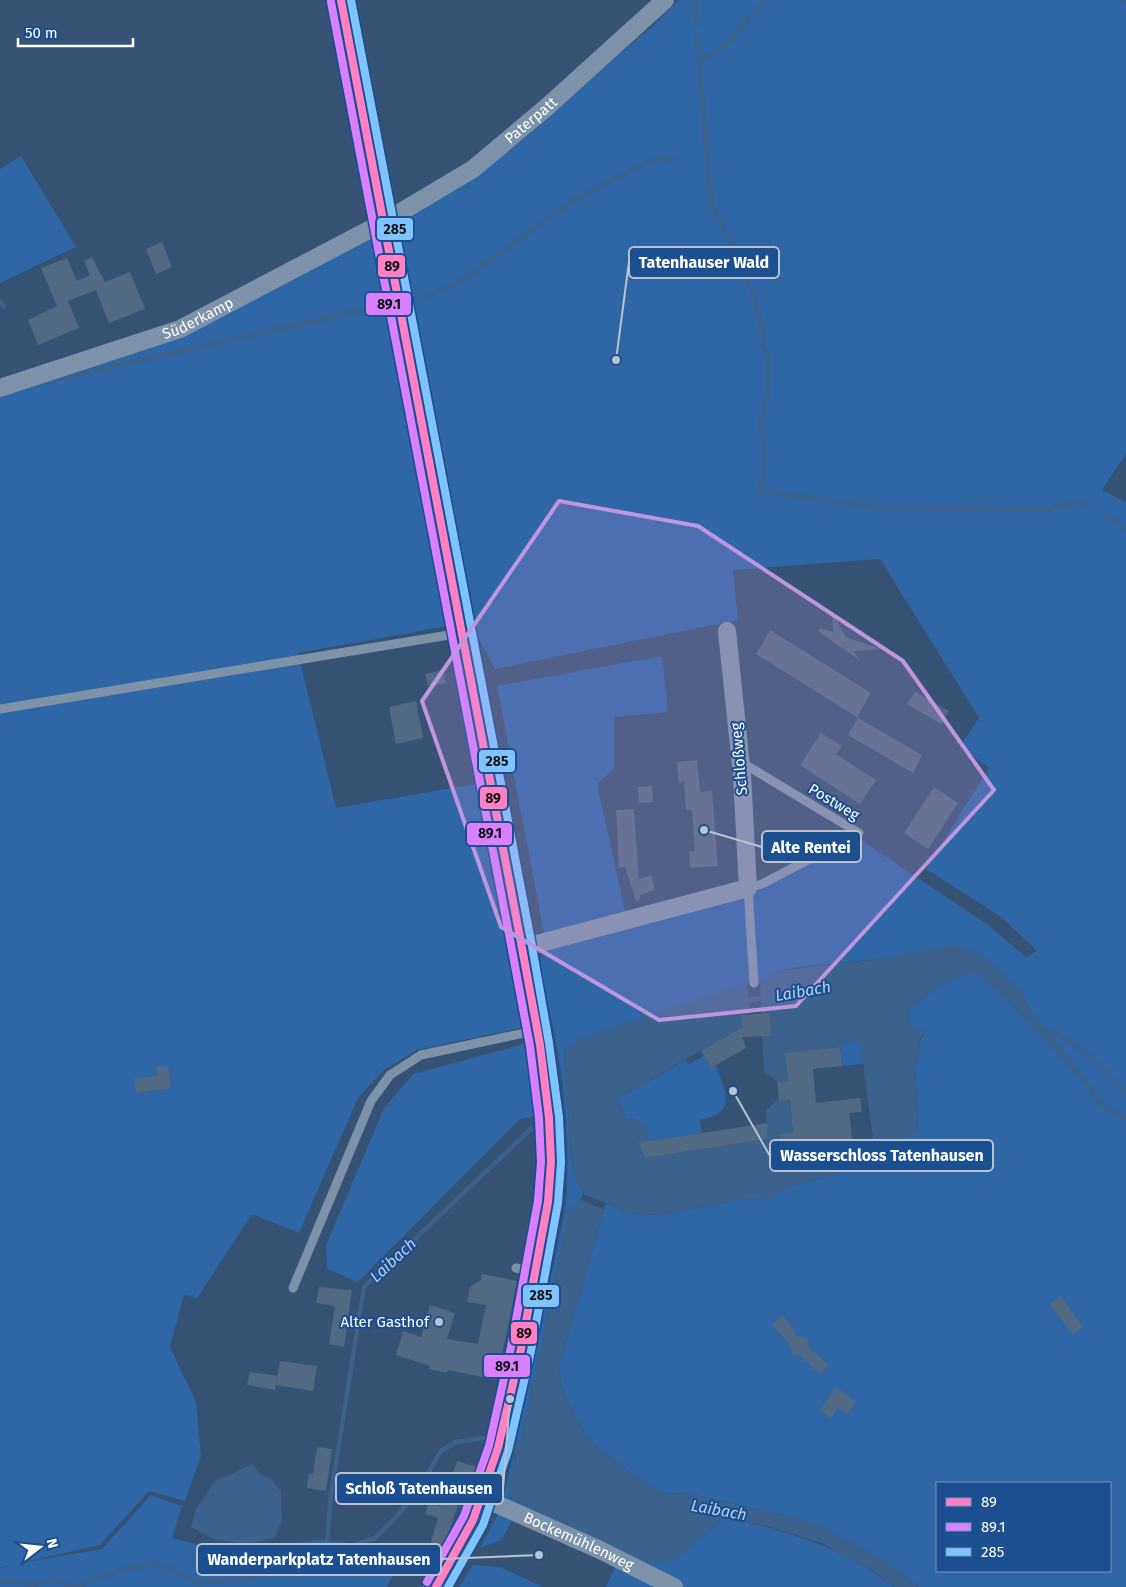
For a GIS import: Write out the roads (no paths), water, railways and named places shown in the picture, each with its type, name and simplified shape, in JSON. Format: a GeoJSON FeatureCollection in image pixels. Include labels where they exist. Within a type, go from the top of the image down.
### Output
{"type":"FeatureCollection","features":[{"type":"Feature","properties":{"kind":"main road"},"geometry":{"type":"LineString","coordinates":[[342,0],[522,948],[547,1098],[551,1143],[550,1190],[526,1270],[503,1432],[483,1498],[460,1548],[436,1587]]}},
{"type":"Feature","properties":{"kind":"street","name":"Paterpatt"},"geometry":{"type":"LineString","coordinates":[[384,222],[473,168],[548,106],[664,0]]}},
{"type":"Feature","properties":{"kind":"street","name":"Süderkamp"},"geometry":{"type":"LineString","coordinates":[[0,388],[180,329],[384,222]]}},
{"type":"Feature","properties":{"kind":"street","name":"Schloßweg"},"geometry":{"type":"LineString","coordinates":[[727,631],[740,762],[748,888]]}},
{"type":"Feature","properties":{"kind":"street"},"geometry":{"type":"LineString","coordinates":[[522,948],[748,888]]}},
{"type":"Feature","properties":{"kind":"street","name":"Bockemühlenweg"},"geometry":{"type":"LineString","coordinates":[[483,1498],[600,1550],[674,1587]]}},
{"type":"Feature","properties":{"kind":"lane"},"geometry":{"type":"LineString","coordinates":[[0,709],[462,633]]}},
{"type":"Feature","properties":{"kind":"lane","name":"Postweg"},"geometry":{"type":"LineString","coordinates":[[740,762],[859,833],[762,884],[748,888]]}},
{"type":"Feature","properties":{"kind":"lane","name":"Schloßweg"},"geometry":{"type":"LineString","coordinates":[[748,888],[754,983]]}},
{"type":"Feature","properties":{"kind":"lane"},"geometry":{"type":"LineString","coordinates":[[293,1288],[371,1101],[390,1074],[420,1055],[536,1030]]}},
{"type":"Feature","properties":{"kind":"water"},"geometry":{"type":"Polygon","coordinates":[[[952,945],[980,953],[1019,990],[1033,1014],[1079,1070],[1076,1074],[1012,1004],[976,972],[946,981],[908,1010],[908,1020],[911,1026],[924,1032],[918,1044],[920,1055],[915,1064],[918,1132],[892,1147],[880,1149],[861,1158],[837,1175],[791,1186],[765,1199],[739,1200],[665,1214],[643,1215],[624,1211],[606,1203],[559,1366],[561,1383],[574,1417],[595,1445],[627,1470],[664,1494],[687,1493],[783,1515],[824,1527],[893,1565],[919,1587],[894,1587],[873,1571],[821,1543],[777,1529],[725,1517],[671,1562],[649,1563],[515,1502],[509,1492],[509,1487],[516,1457],[510,1448],[511,1445],[521,1440],[568,1212],[578,1204],[584,1192],[574,1175],[571,1154],[564,1049],[582,1038],[748,983],[750,1014],[741,1015],[742,1027],[617,1099],[627,1120],[638,1119],[646,1127],[649,1142],[638,1144],[645,1158],[767,1139],[766,1110],[777,1100],[790,1099],[793,1133],[779,1134],[781,1152],[853,1146],[873,1139],[860,1041],[846,1043],[840,1047],[785,1053],[788,1081],[778,1082],[764,1072],[762,1036],[771,1035],[770,1013],[761,1014],[760,983],[778,971],[878,959],[952,945]]]}},
{"type":"Feature","properties":{"kind":"water"},"geometry":{"type":"Polygon","coordinates":[[[252,1464],[261,1475],[271,1478],[281,1492],[282,1520],[275,1537],[247,1545],[214,1539],[191,1527],[196,1509],[215,1481],[252,1464]]]}},
{"type":"Feature","properties":{"kind":"waterway"},"geometry":{"type":"LineString","coordinates":[[694,0],[697,26]]}},
{"type":"Feature","properties":{"kind":"waterway"},"geometry":{"type":"LineString","coordinates":[[700,62],[725,45],[766,0]]}},
{"type":"Feature","properties":{"kind":"waterway"},"geometry":{"type":"LineString","coordinates":[[697,36],[711,204],[734,247],[752,290],[763,333],[762,348],[768,355],[768,391],[761,421],[765,463],[759,491],[881,508],[1050,509],[1080,501],[1087,504]]}},
{"type":"Feature","properties":{"kind":"waterway"},"geometry":{"type":"LineString","coordinates":[[425,296],[452,286],[464,279],[568,204],[638,166],[658,159],[674,158]]}},
{"type":"Feature","properties":{"kind":"waterway"},"geometry":{"type":"LineString","coordinates":[[0,301],[4,307]]}},
{"type":"Feature","properties":{"kind":"waterway"},"geometry":{"type":"LineString","coordinates":[[48,381],[385,305]]}},
{"type":"Feature","properties":{"kind":"waterway"},"geometry":{"type":"LineString","coordinates":[[1105,514],[1126,529]]}},
{"type":"Feature","properties":{"kind":"waterway","name":"Laibach"},"geometry":{"type":"LineString","coordinates":[[745,1001],[767,997]]}},
{"type":"Feature","properties":{"kind":"waterway","name":"Laibach"},"geometry":{"type":"LineString","coordinates":[[1044,1033],[1065,1038],[1077,1046],[1099,1065],[1126,1093]]}},
{"type":"Feature","properties":{"kind":"waterway","name":"Laibach"},"geometry":{"type":"LineString","coordinates":[[1074,1068],[1102,1104],[1126,1117]]}},
{"type":"Feature","properties":{"kind":"waterway","name":"Laibach"},"geometry":{"type":"LineString","coordinates":[[326,1555],[331,1494],[364,1287],[531,1129]]}},
{"type":"Feature","properties":{"kind":"waterway","name":"Laibach"},"geometry":{"type":"LineString","coordinates":[[76,1587],[121,1570],[159,1563],[199,1584],[247,1579],[262,1567],[319,1561],[326,1555],[375,1538],[396,1517],[420,1487],[441,1451],[456,1442],[483,1438]]}},
{"type":"Feature","properties":{"kind":"waterway","name":"Laibach"},"geometry":{"type":"LineString","coordinates":[[0,1581],[35,1585],[54,1579],[70,1587]]}},
{"type":"Feature","properties":{"kind":"place","name":"Tatenhauser Wald"},"geometry":{"type":"Point","coordinates":[616,360]}},
{"type":"Feature","properties":{"kind":"place","name":"Alte Rentei"},"geometry":{"type":"Point","coordinates":[704,830]}},
{"type":"Feature","properties":{"kind":"place","name":"Wasserschloss Tatenhausen"},"geometry":{"type":"Point","coordinates":[733,1091]}},
{"type":"Feature","properties":{"kind":"place","name":"Alter Gasthof"},"geometry":{"type":"Point","coordinates":[439,1322]}},
{"type":"Feature","properties":{"kind":"place","name":"Schloß Tatenhausen"},"geometry":{"type":"Point","coordinates":[510,1399]}},
{"type":"Feature","properties":{"kind":"place","name":"Wanderparkplatz Tatenhausen"},"geometry":{"type":"Point","coordinates":[539,1555]}}]}
